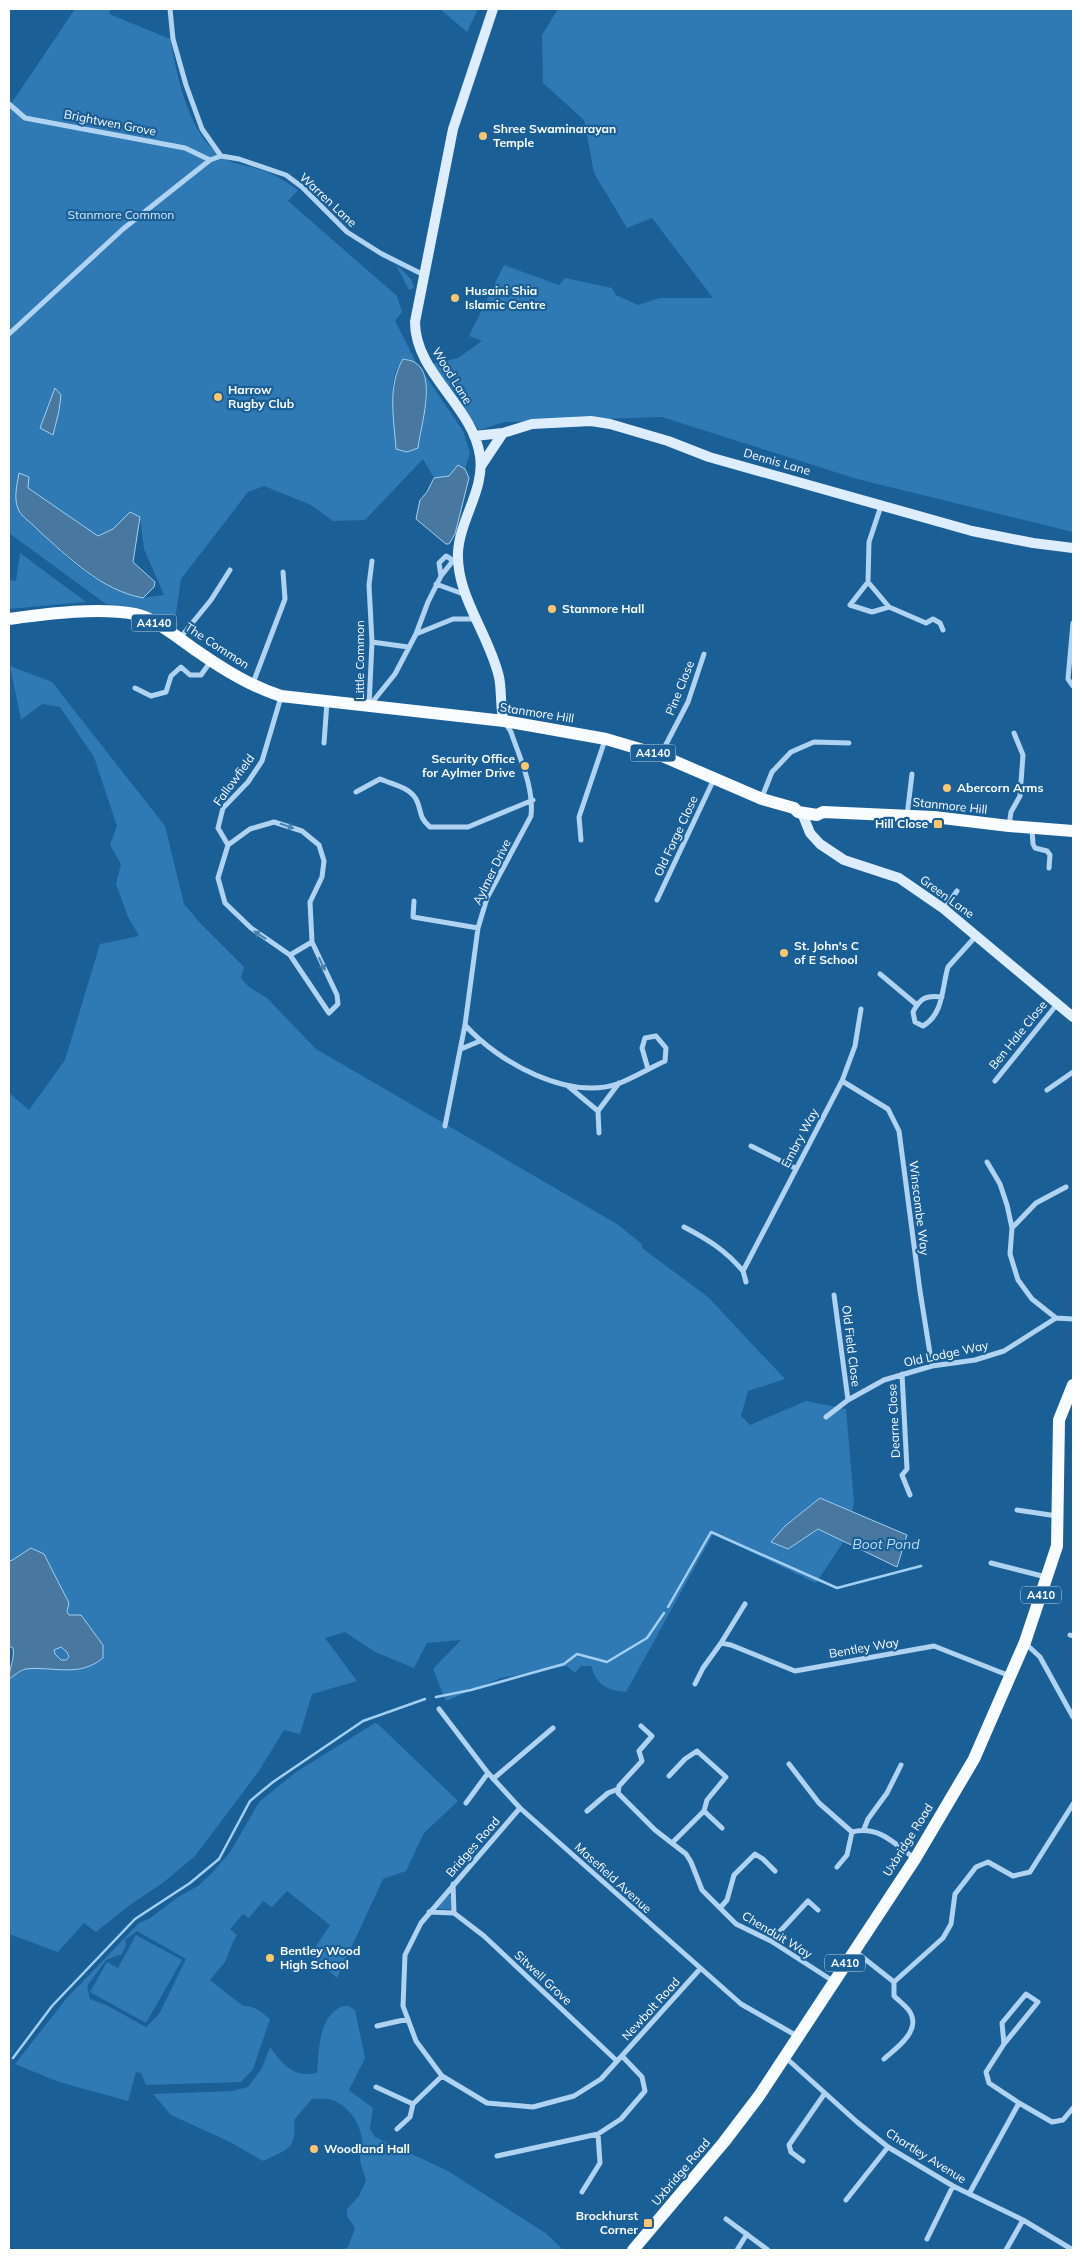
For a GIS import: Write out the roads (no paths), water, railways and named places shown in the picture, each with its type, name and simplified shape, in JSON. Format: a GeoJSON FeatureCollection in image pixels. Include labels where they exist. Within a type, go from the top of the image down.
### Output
{"type":"FeatureCollection","features":[{"type":"Feature","properties":{"kind":"main road","name":"The Common"},"geometry":{"type":"LineString","coordinates":[[9,619],[86,612],[136,614],[167,630],[211,661],[258,687]]}},
{"type":"Feature","properties":{"kind":"main road","name":"Stanmore Hill"},"geometry":{"type":"LineString","coordinates":[[258,687],[281,696],[504,721],[606,739],[660,755],[762,799],[818,815],[823,812],[934,817],[1032,829],[1073,831]]}},
{"type":"Feature","properties":{"kind":"main road","name":"Uxbridge Road"},"geometry":{"type":"LineString","coordinates":[[633,2250],[735,2128],[915,1859],[974,1759],[1025,1642],[1056,1546],[1059,1420],[1073,1385]]}},
{"type":"Feature","properties":{"kind":"street"},"geometry":{"type":"LineString","coordinates":[[9,334],[123,229],[210,160],[221,156],[202,129],[186,85],[173,39],[170,9]]}},
{"type":"Feature","properties":{"kind":"street","name":"Wood Lane"},"geometry":{"type":"LineString","coordinates":[[494,9],[453,129],[415,322],[416,338],[424,357],[474,436],[481,466],[478,483],[458,548],[460,576],[466,596],[488,641],[498,673],[502,690],[502,716],[504,721]]}},
{"type":"Feature","properties":{"kind":"street","name":"Brightwen Grove"},"geometry":{"type":"LineString","coordinates":[[9,104],[25,118],[185,148],[210,160]]}},
{"type":"Feature","properties":{"kind":"street","name":"Warren Lane"},"geometry":{"type":"LineString","coordinates":[[221,156],[254,163],[286,175],[302,187],[348,232],[382,254],[424,275]]}},
{"type":"Feature","properties":{"kind":"street","name":"Dennis Lane"},"geometry":{"type":"LineString","coordinates":[[474,436],[503,433],[532,424],[591,421],[610,424],[710,456],[972,531],[1033,543],[1073,548]]}},
{"type":"Feature","properties":{"kind":"street"},"geometry":{"type":"LineString","coordinates":[[481,466],[503,433]]}},
{"type":"Feature","properties":{"kind":"street"},"geometry":{"type":"LineString","coordinates":[[881,506],[869,542],[868,582],[850,606],[872,612],[888,607]]}},
{"type":"Feature","properties":{"kind":"street","name":"Little Common"},"geometry":{"type":"LineString","coordinates":[[369,706],[372,642],[369,585],[372,561]]}},
{"type":"Feature","properties":{"kind":"street"},"geometry":{"type":"LineString","coordinates":[[179,639],[211,600],[230,570]]}},
{"type":"Feature","properties":{"kind":"street"},"geometry":{"type":"LineString","coordinates":[[258,687],[285,599],[283,572]]}},
{"type":"Feature","properties":{"kind":"street","name":"Little Common"},"geometry":{"type":"LineString","coordinates":[[369,706],[395,674],[416,634],[441,576]]}},
{"type":"Feature","properties":{"kind":"street"},"geometry":{"type":"LineString","coordinates":[[868,582],[888,607],[926,623],[934,619],[940,623],[943,630]]}},
{"type":"Feature","properties":{"kind":"street"},"geometry":{"type":"LineString","coordinates":[[436,584],[466,596]]}},
{"type":"Feature","properties":{"kind":"street"},"geometry":{"type":"LineString","coordinates":[[416,634],[453,619],[477,619]]}},
{"type":"Feature","properties":{"kind":"street"},"geometry":{"type":"LineString","coordinates":[[1073,623],[1068,679],[1073,686]]}},
{"type":"Feature","properties":{"kind":"street"},"geometry":{"type":"LineString","coordinates":[[372,642],[408,647]]}},
{"type":"Feature","properties":{"kind":"street","name":"Pine Close"},"geometry":{"type":"LineString","coordinates":[[660,755],[688,702],[704,654]]}},
{"type":"Feature","properties":{"kind":"street"},"geometry":{"type":"LineString","coordinates":[[135,688],[151,696],[166,692],[171,676],[181,667],[190,675],[200,675],[211,661]]}},
{"type":"Feature","properties":{"kind":"street","name":"Fallowfield"},"geometry":{"type":"LineString","coordinates":[[228,846],[218,828],[223,808],[248,782],[262,761],[281,696]]}},
{"type":"Feature","properties":{"kind":"street"},"geometry":{"type":"LineString","coordinates":[[324,743],[327,702]]}},
{"type":"Feature","properties":{"kind":"street","name":"Aylmer Drive"},"geometry":{"type":"LineString","coordinates":[[445,1126],[465,1025],[478,928],[487,898],[531,816],[532,800],[511,732],[504,721]]}},
{"type":"Feature","properties":{"kind":"street"},"geometry":{"type":"LineString","coordinates":[[1009,826],[1011,812],[1020,796],[1023,756],[1014,733]]}},
{"type":"Feature","properties":{"kind":"street"},"geometry":{"type":"LineString","coordinates":[[581,840],[579,817],[606,739]]}},
{"type":"Feature","properties":{"kind":"street"},"geometry":{"type":"LineString","coordinates":[[762,799],[772,772],[791,752],[814,742],[849,743]]}},
{"type":"Feature","properties":{"kind":"street"},"geometry":{"type":"LineString","coordinates":[[907,816],[912,774]]}},
{"type":"Feature","properties":{"kind":"street"},"geometry":{"type":"LineString","coordinates":[[356,792],[380,779],[404,788],[416,798],[422,820],[430,827],[468,826],[532,800]]}},
{"type":"Feature","properties":{"kind":"street","name":"Old Forge Close"},"geometry":{"type":"LineString","coordinates":[[657,900],[714,779]]}},
{"type":"Feature","properties":{"kind":"street","name":"Green Lane"},"geometry":{"type":"LineString","coordinates":[[798,810],[812,837],[820,844],[844,860],[899,878],[944,909],[977,935],[1073,1017]]}},
{"type":"Feature","properties":{"kind":"street"},"geometry":{"type":"LineString","coordinates":[[274,822],[302,831],[319,846],[324,861],[322,877],[310,902],[312,942],[337,995],[338,1004],[329,1013],[290,955],[250,928],[225,903],[218,878],[228,846],[250,830],[274,822]]}},
{"type":"Feature","properties":{"kind":"street"},"geometry":{"type":"LineString","coordinates":[[1032,829],[1035,848],[1048,851],[1050,855],[1049,868]]}},
{"type":"Feature","properties":{"kind":"street"},"geometry":{"type":"LineString","coordinates":[[944,909],[957,891]]}},
{"type":"Feature","properties":{"kind":"street"},"geometry":{"type":"LineString","coordinates":[[414,901],[413,916],[478,928]]}},
{"type":"Feature","properties":{"kind":"street"},"geometry":{"type":"LineString","coordinates":[[942,997],[928,996],[917,1005],[913,1012],[913,1020],[917,1025],[923,1026],[934,1016],[942,997],[948,967],[977,935]]}},
{"type":"Feature","properties":{"kind":"street"},"geometry":{"type":"LineString","coordinates":[[290,955],[312,942]]}},
{"type":"Feature","properties":{"kind":"street"},"geometry":{"type":"LineString","coordinates":[[880,974],[917,1005]]}},
{"type":"Feature","properties":{"kind":"street","name":"Ben Hale Close"},"geometry":{"type":"LineString","coordinates":[[995,1081],[1058,1003]]}},
{"type":"Feature","properties":{"kind":"street","name":"Embry Way"},"geometry":{"type":"LineString","coordinates":[[743,1271],[842,1081],[855,1046],[861,1010]]}},
{"type":"Feature","properties":{"kind":"street"},"geometry":{"type":"LineString","coordinates":[[465,1025],[480,1041],[513,1062],[541,1077],[567,1085],[592,1087],[619,1084],[665,1061],[666,1048],[656,1036],[645,1038],[642,1048],[648,1069]]}},
{"type":"Feature","properties":{"kind":"street"},"geometry":{"type":"LineString","coordinates":[[461,1049],[480,1041]]}},
{"type":"Feature","properties":{"kind":"street"},"geometry":{"type":"LineString","coordinates":[[1047,1090],[1073,1072]]}},
{"type":"Feature","properties":{"kind":"street","name":"Winscombe Way"},"geometry":{"type":"LineString","coordinates":[[842,1081],[888,1109],[899,1131],[932,1366]]}},
{"type":"Feature","properties":{"kind":"street"},"geometry":{"type":"LineString","coordinates":[[599,1133],[598,1111],[619,1084]]}},
{"type":"Feature","properties":{"kind":"street"},"geometry":{"type":"LineString","coordinates":[[567,1085],[598,1111]]}},
{"type":"Feature","properties":{"kind":"street"},"geometry":{"type":"LineString","coordinates":[[751,1146],[796,1168]]}},
{"type":"Feature","properties":{"kind":"street"},"geometry":{"type":"LineString","coordinates":[[987,1162],[1000,1184],[1012,1228],[1010,1254],[1018,1280],[1032,1299],[1056,1318],[1073,1319]]}},
{"type":"Feature","properties":{"kind":"street"},"geometry":{"type":"LineString","coordinates":[[1012,1228],[1036,1203],[1066,1187]]}},
{"type":"Feature","properties":{"kind":"street"},"geometry":{"type":"LineString","coordinates":[[684,1227],[710,1240],[727,1253],[743,1271],[746,1282]]}},
{"type":"Feature","properties":{"kind":"street","name":"Old Field Close"},"geometry":{"type":"LineString","coordinates":[[834,1295],[848,1400]]}},
{"type":"Feature","properties":{"kind":"street","name":"Old Lodge Way"},"geometry":{"type":"LineString","coordinates":[[826,1417],[848,1400],[884,1380],[932,1366],[975,1360],[1004,1350],[1056,1318]]}},
{"type":"Feature","properties":{"kind":"street","name":"Dearne Close"},"geometry":{"type":"LineString","coordinates":[[902,1374],[907,1469],[902,1475],[910,1495]]}},
{"type":"Feature","properties":{"kind":"street"},"geometry":{"type":"LineString","coordinates":[[1017,1510],[1057,1516]]}},
{"type":"Feature","properties":{"kind":"street"},"geometry":{"type":"LineString","coordinates":[[991,1563],[1047,1577]]}},
{"type":"Feature","properties":{"kind":"street"},"geometry":{"type":"LineString","coordinates":[[695,1684],[712,1653],[721,1643],[745,1604]]}},
{"type":"Feature","properties":{"kind":"street"},"geometry":{"type":"LineString","coordinates":[[1025,1642],[1040,1657],[1073,1717]]}},
{"type":"Feature","properties":{"kind":"street","name":"Bentley Way"},"geometry":{"type":"LineString","coordinates":[[721,1643],[732,1645],[796,1671],[934,1646],[1010,1676]]}},
{"type":"Feature","properties":{"kind":"street","name":"Masefield Avenue"},"geometry":{"type":"LineString","coordinates":[[439,1709],[488,1772],[520,1808],[700,1970],[742,2004],[797,2036]]}},
{"type":"Feature","properties":{"kind":"street"},"geometry":{"type":"LineString","coordinates":[[587,1811],[608,1793],[618,1789],[642,1761],[639,1751],[652,1736],[641,1726]]}},
{"type":"Feature","properties":{"kind":"street"},"geometry":{"type":"LineString","coordinates":[[493,1778],[552,1728]]}},
{"type":"Feature","properties":{"kind":"street"},"geometry":{"type":"LineString","coordinates":[[669,1776],[685,1759],[697,1751],[726,1777],[707,1800],[704,1811],[672,1843]]}},
{"type":"Feature","properties":{"kind":"street"},"geometry":{"type":"LineString","coordinates":[[789,1764],[819,1804],[852,1832]]}},
{"type":"Feature","properties":{"kind":"street"},"geometry":{"type":"LineString","coordinates":[[864,1829],[868,1819],[887,1792],[901,1765]]}},
{"type":"Feature","properties":{"kind":"street"},"geometry":{"type":"LineString","coordinates":[[466,1803],[488,1772]]}},
{"type":"Feature","properties":{"kind":"street","name":"Chenduit Way"},"geometry":{"type":"LineString","coordinates":[[618,1789],[618,1793],[655,1830],[686,1854],[702,1890],[736,1924],[771,1942],[834,1982]]}},
{"type":"Feature","properties":{"kind":"street"},"geometry":{"type":"LineString","coordinates":[[884,2059],[904,2041],[913,2026],[911,2013],[894,1996],[894,1982],[943,1938],[951,1924],[954,1894],[976,1867],[988,1862],[1013,1876],[1030,1872],[1073,1804]]}},
{"type":"Feature","properties":{"kind":"street","name":"Bridges Road"},"geometry":{"type":"LineString","coordinates":[[442,2076],[416,2041],[403,2006],[405,1955],[420,1923],[520,1808]]}},
{"type":"Feature","properties":{"kind":"street"},"geometry":{"type":"LineString","coordinates":[[704,1811],[722,1828]]}},
{"type":"Feature","properties":{"kind":"street"},"geometry":{"type":"LineString","coordinates":[[852,1832],[864,1829],[882,1834],[915,1859]]}},
{"type":"Feature","properties":{"kind":"street"},"geometry":{"type":"LineString","coordinates":[[837,1867],[847,1854],[852,1832]]}},
{"type":"Feature","properties":{"kind":"street"},"geometry":{"type":"LineString","coordinates":[[720,1908],[726,1900],[734,1875],[755,1854],[775,1871]]}},
{"type":"Feature","properties":{"kind":"street"},"geometry":{"type":"LineString","coordinates":[[430,1912],[454,1913],[454,1884]]}},
{"type":"Feature","properties":{"kind":"street"},"geometry":{"type":"LineString","coordinates":[[771,1942],[808,1901],[818,1910]]}},
{"type":"Feature","properties":{"kind":"street","name":"Sitwell Grove"},"geometry":{"type":"LineString","coordinates":[[454,1913],[484,1936],[617,2061]]}},
{"type":"Feature","properties":{"kind":"street"},"geometry":{"type":"LineString","coordinates":[[854,1950],[894,1982]]}},
{"type":"Feature","properties":{"kind":"street","name":"Newbolt Road"},"geometry":{"type":"LineString","coordinates":[[442,2076],[487,2103],[532,2107],[574,2096],[601,2079],[700,1970]]}},
{"type":"Feature","properties":{"kind":"street"},"geometry":{"type":"LineString","coordinates":[[1004,2044],[1002,2023],[1026,1994],[1038,2002],[1004,2044],[986,2072],[990,2083],[1052,2122],[1063,2120],[1073,2108]]}},
{"type":"Feature","properties":{"kind":"street"},"geometry":{"type":"LineString","coordinates":[[377,2026],[408,2019]]}},
{"type":"Feature","properties":{"kind":"street"},"geometry":{"type":"LineString","coordinates":[[497,2156],[598,2134],[621,2119],[645,2092],[642,2077],[622,2056]]}},
{"type":"Feature","properties":{"kind":"street","name":"Chartley Avenue"},"geometry":{"type":"LineString","coordinates":[[784,2056],[888,2146],[952,2186],[1023,2220],[1073,2250]]}},
{"type":"Feature","properties":{"kind":"street"},"geometry":{"type":"LineString","coordinates":[[397,2129],[410,2117],[413,2104],[442,2076]]}},
{"type":"Feature","properties":{"kind":"street"},"geometry":{"type":"LineString","coordinates":[[376,2087],[413,2104]]}},
{"type":"Feature","properties":{"kind":"street"},"geometry":{"type":"LineString","coordinates":[[804,2161],[791,2152],[788,2144],[825,2093]]}},
{"type":"Feature","properties":{"kind":"street"},"geometry":{"type":"LineString","coordinates":[[969,2194],[1020,2102]]}},
{"type":"Feature","properties":{"kind":"street"},"geometry":{"type":"LineString","coordinates":[[582,2192],[600,2162],[598,2134]]}},
{"type":"Feature","properties":{"kind":"street"},"geometry":{"type":"LineString","coordinates":[[846,2200],[888,2146]]}},
{"type":"Feature","properties":{"kind":"street"},"geometry":{"type":"LineString","coordinates":[[927,2239],[952,2186]]}},
{"type":"Feature","properties":{"kind":"street"},"geometry":{"type":"LineString","coordinates":[[726,2219],[768,2250]]}},
{"type":"Feature","properties":{"kind":"street"},"geometry":{"type":"LineString","coordinates":[[1006,2250],[1023,2220]]}},
{"type":"Feature","properties":{"kind":"street"},"geometry":{"type":"LineString","coordinates":[[737,2250],[747,2234]]}},
{"type":"Feature","properties":{"kind":"water"},"geometry":{"type":"Polygon","coordinates":[[[403,359],[413,361],[421,368],[425,378],[426,389],[426,402],[418,448],[407,452],[396,449],[393,414],[395,380],[403,359]]]}},
{"type":"Feature","properties":{"kind":"water"},"geometry":{"type":"Polygon","coordinates":[[[55,388],[61,395],[53,435],[40,428],[55,388]]]}},
{"type":"Feature","properties":{"kind":"water"},"geometry":{"type":"Polygon","coordinates":[[[458,465],[465,469],[469,478],[455,534],[449,544],[446,544],[416,519],[420,500],[427,492],[434,478],[449,476],[458,465]]]}},
{"type":"Feature","properties":{"kind":"water"},"geometry":{"type":"Polygon","coordinates":[[[19,473],[29,477],[28,488],[98,536],[113,529],[130,512],[140,517],[133,562],[155,582],[154,587],[143,598],[128,594],[99,580],[74,562],[25,519],[19,511],[16,497],[19,473]]]}},
{"type":"Feature","properties":{"kind":"water","name":"Boot Pond"},"geometry":{"type":"Polygon","coordinates":[[[820,1498],[907,1535],[897,1567],[818,1529],[788,1549],[771,1542],[785,1526],[820,1498]]]}},
{"type":"Feature","properties":{"kind":"water"},"geometry":{"type":"Polygon","coordinates":[[[31,1548],[44,1554],[69,1603],[67,1612],[69,1615],[81,1615],[103,1645],[103,1658],[85,1668],[66,1670],[26,1669],[9,1679],[13,1660],[13,1648],[9,1646],[9,1559],[11,1561],[31,1548]],[[61,1647],[54,1650],[61,1660],[66,1660],[69,1657],[67,1652],[61,1647]]]}},
{"type":"Feature","properties":{"kind":"waterway"},"geometry":{"type":"LineString","coordinates":[[668,1607],[711,1532],[837,1588],[921,1566]]}},
{"type":"Feature","properties":{"kind":"waterway"},"geometry":{"type":"LineString","coordinates":[[436,1697],[471,1690],[564,1664],[577,1654],[607,1662],[647,1638],[664,1613]]}},
{"type":"Feature","properties":{"kind":"waterway"},"geometry":{"type":"LineString","coordinates":[[13,2058],[52,2006],[135,1919],[190,1883],[219,1859],[250,1801],[273,1782],[363,1721],[425,1699]]}},
{"type":"Feature","properties":{"kind":"place","name":"Shree Swaminarayan Temple"},"geometry":{"type":"Point","coordinates":[483,136]}},
{"type":"Feature","properties":{"kind":"place","name":"Husaini Shia Islamic Centre"},"geometry":{"type":"Point","coordinates":[455,298]}},
{"type":"Feature","properties":{"kind":"place","name":"Harrow Rugby Club"},"geometry":{"type":"Point","coordinates":[218,397]}},
{"type":"Feature","properties":{"kind":"place","name":"Stanmore Hall"},"geometry":{"type":"Point","coordinates":[552,609]}},
{"type":"Feature","properties":{"kind":"place","name":"Security Office for Aylmer Drive"},"geometry":{"type":"Point","coordinates":[525,766]}},
{"type":"Feature","properties":{"kind":"place","name":"Abercorn Arms"},"geometry":{"type":"Point","coordinates":[947,788]}},
{"type":"Feature","properties":{"kind":"place","name":"Hill Close"},"geometry":{"type":"Point","coordinates":[938,824]}},
{"type":"Feature","properties":{"kind":"place","name":"St. John's C of E School"},"geometry":{"type":"Point","coordinates":[784,953]}},
{"type":"Feature","properties":{"kind":"place","name":"Bentley Wood High School"},"geometry":{"type":"Point","coordinates":[270,1958]}},
{"type":"Feature","properties":{"kind":"place","name":"Woodland Hall"},"geometry":{"type":"Point","coordinates":[314,2149]}},
{"type":"Feature","properties":{"kind":"place","name":"Brockhurst Corner"},"geometry":{"type":"Point","coordinates":[648,2223]}},
{"type":"Feature","properties":{"kind":"park label","name":"Stanmore Common"},"geometry":{"type":"Point","coordinates":[121,215]}}]}
